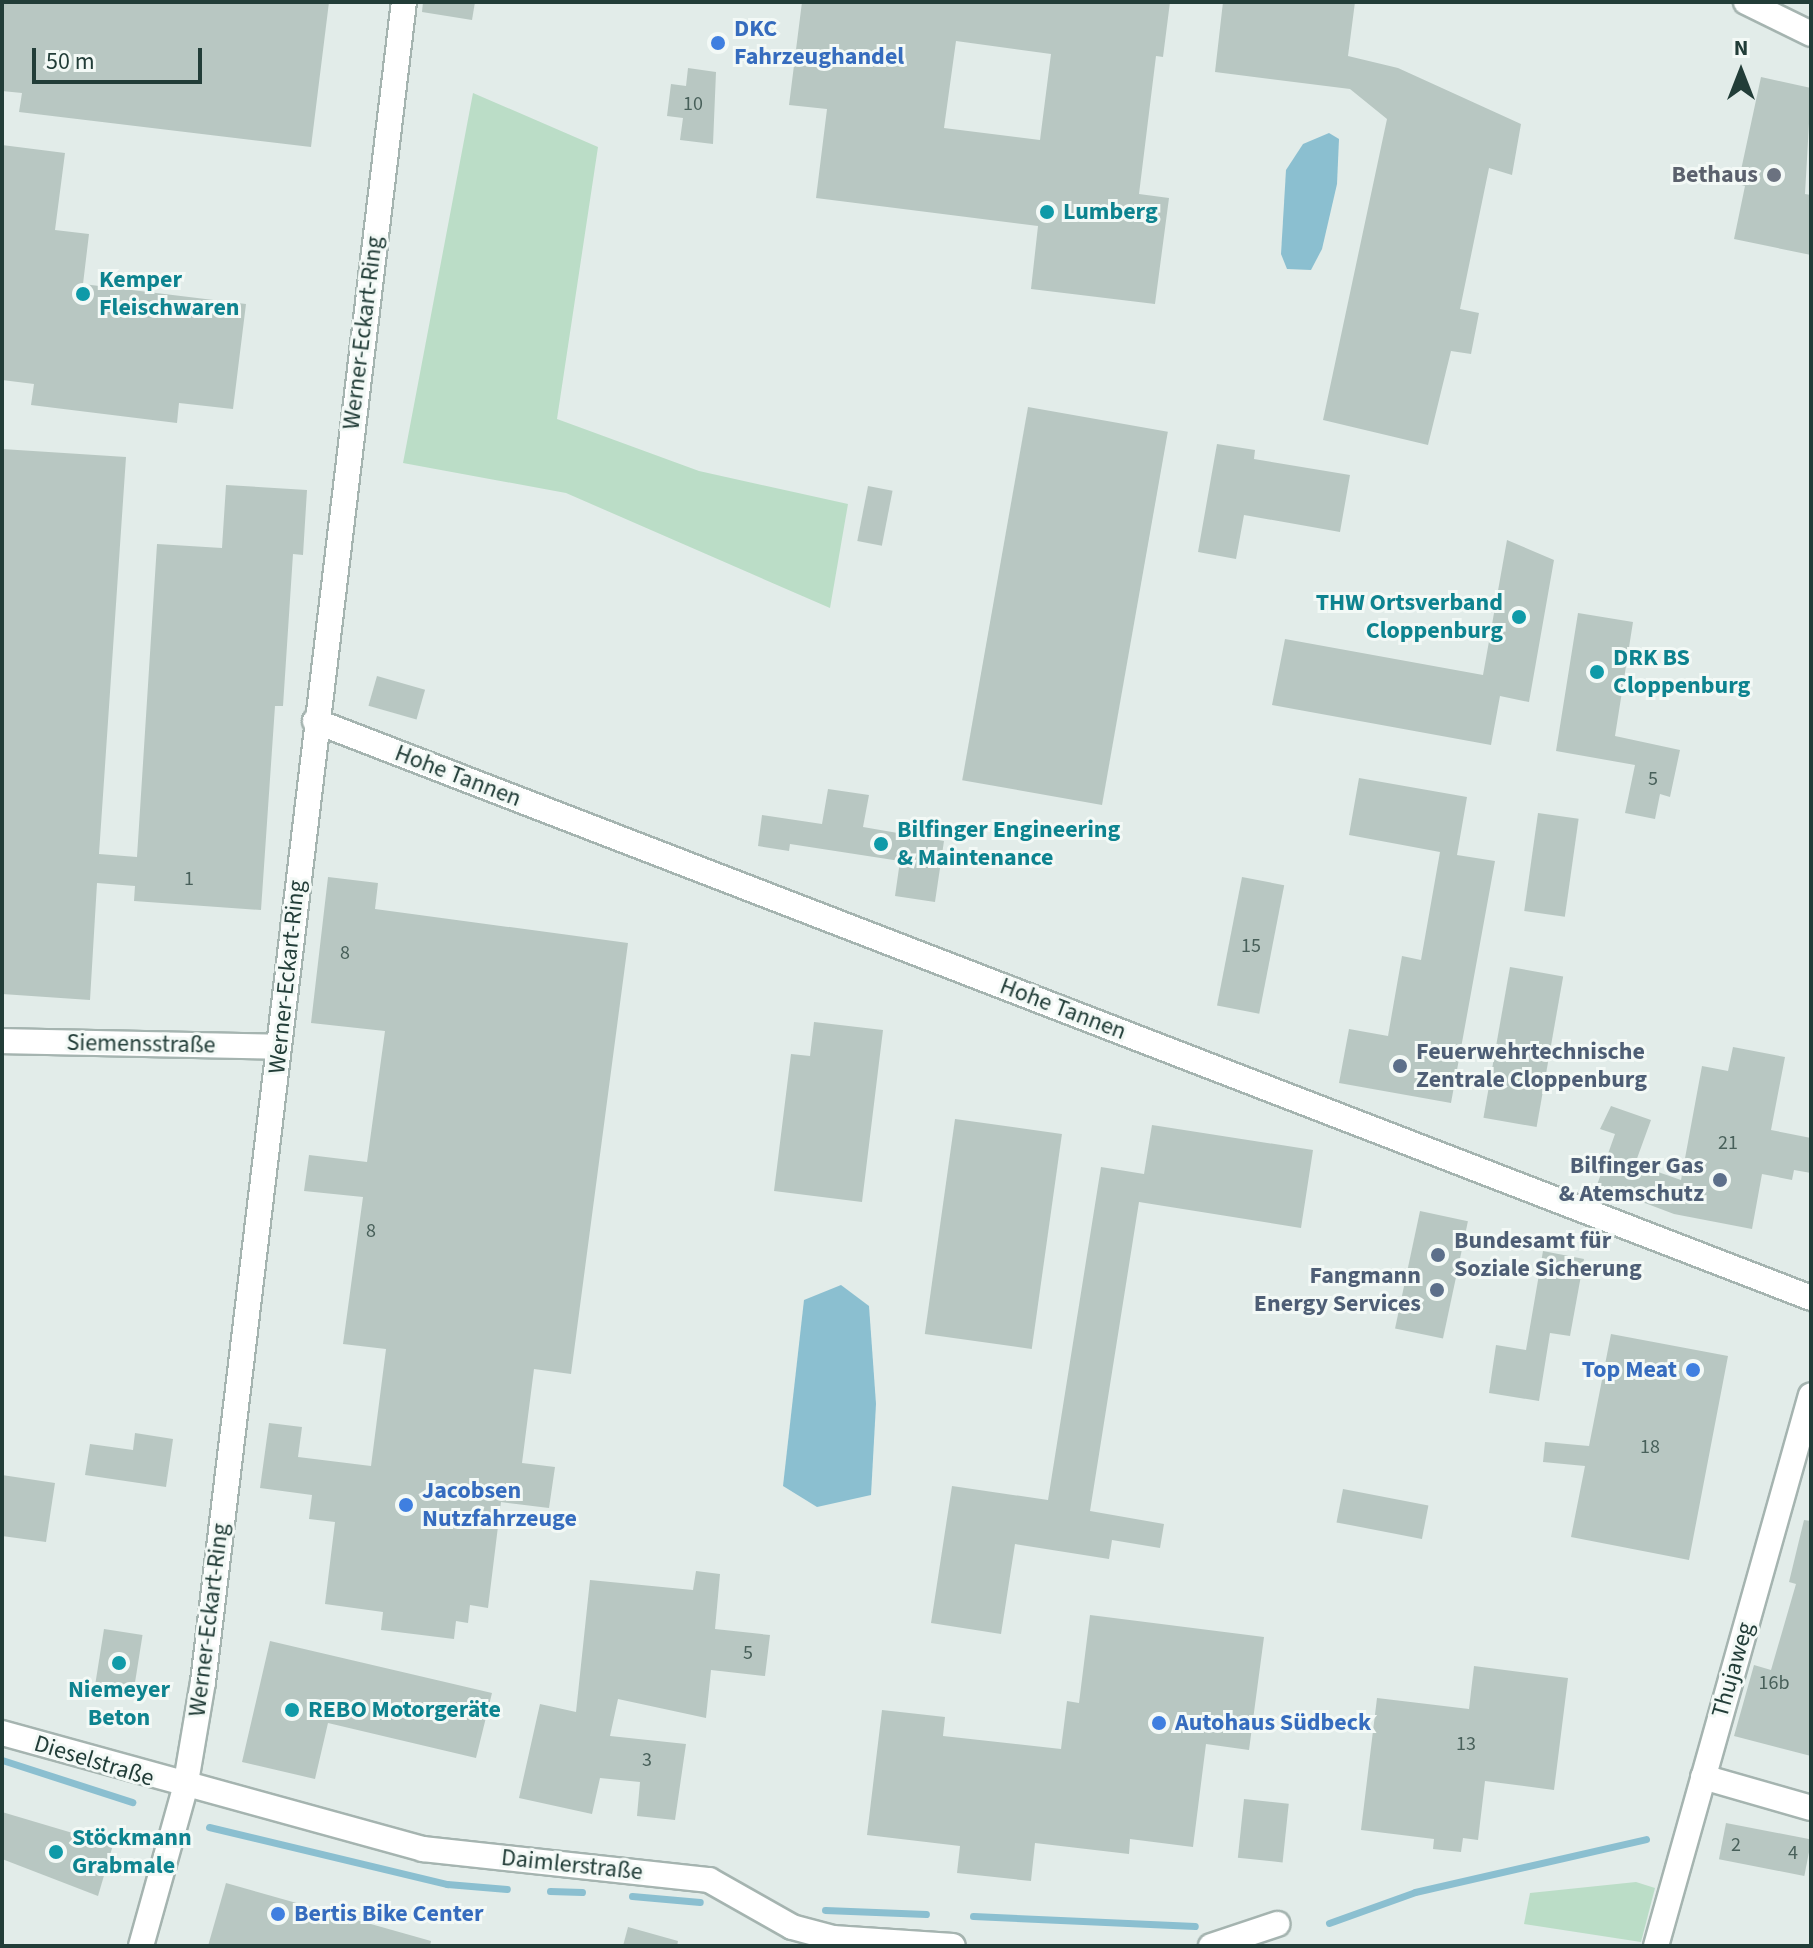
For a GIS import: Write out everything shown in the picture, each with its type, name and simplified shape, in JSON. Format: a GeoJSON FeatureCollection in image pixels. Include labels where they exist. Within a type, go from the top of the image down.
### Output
{"type":"FeatureCollection","features":[{"type":"Feature","properties":{"kind":"street","name":"Werner-Eckart-Ring"},"geometry":{"type":"LineString","coordinates":[[141,1946],[185,1788],[279,1047],[315,721],[404,2]]}},
{"type":"Feature","properties":{"kind":"street"},"geometry":{"type":"LineString","coordinates":[[1746,2],[1811,34]]}},
{"type":"Feature","properties":{"kind":"street","name":"Hohe Tannen"},"geometry":{"type":"LineString","coordinates":[[315,721],[1811,1298]]}},
{"type":"Feature","properties":{"kind":"street","name":"Siemensstraße"},"geometry":{"type":"LineString","coordinates":[[2,1041],[279,1047]]}},
{"type":"Feature","properties":{"kind":"street","name":"Thujaweg"},"geometry":{"type":"LineString","coordinates":[[1656,1946],[1811,1395]]}},
{"type":"Feature","properties":{"kind":"street","name":"Dieselstraße"},"geometry":{"type":"LineString","coordinates":[[2,1733],[185,1788]]}},
{"type":"Feature","properties":{"kind":"street"},"geometry":{"type":"LineString","coordinates":[[1703,1777],[1811,1808]]}},
{"type":"Feature","properties":{"kind":"street","name":"Daimlerstraße"},"geometry":{"type":"LineString","coordinates":[[185,1788],[423,1849],[709,1880],[792,1927],[833,1938],[953,1946]]}},
{"type":"Feature","properties":{"kind":"street"},"geometry":{"type":"LineString","coordinates":[[1211,1946],[1277,1924]]}},
{"type":"Feature","properties":{"kind":"green space"},"geometry":{"type":"Polygon","coordinates":[[[473,93],[598,147],[557,419],[699,471],[848,504],[830,608],[566,493],[403,463],[473,93]]]}},
{"type":"Feature","properties":{"kind":"green space"},"geometry":{"type":"Polygon","coordinates":[[[1636,1882],[1655,1888],[1641,1942],[1524,1924],[1530,1893],[1636,1882]]]}},
{"type":"Feature","properties":{"kind":"water"},"geometry":{"type":"Polygon","coordinates":[[[1329,133],[1339,139],[1337,184],[1322,249],[1311,270],[1287,269],[1281,254],[1286,170],[1303,144],[1329,133]]]}},
{"type":"Feature","properties":{"kind":"water"},"geometry":{"type":"Polygon","coordinates":[[[841,1285],[869,1306],[876,1404],[871,1495],[817,1507],[783,1486],[804,1300],[841,1285]]]}},
{"type":"Feature","properties":{"kind":"building"},"geometry":{"type":"Polygon","coordinates":[[[2,2],[329,2],[311,147],[19,112],[22,93],[2,91],[2,2]]]}},
{"type":"Feature","properties":{"kind":"building"},"geometry":{"type":"Polygon","coordinates":[[[423,2],[475,2],[472,20],[422,12],[423,2]]]}},
{"type":"Feature","properties":{"kind":"building"},"geometry":{"type":"Polygon","coordinates":[[[802,2],[1170,2],[1163,57],[1156,56],[1139,194],[1169,198],[1155,304],[1031,289],[1038,226],[816,198],[827,109],[789,105],[802,2]],[[956,41],[944,128],[1040,140],[1051,54],[956,41]]]}},
{"type":"Feature","properties":{"kind":"building"},"geometry":{"type":"Polygon","coordinates":[[[1223,2],[1355,2],[1348,56],[1398,68],[1521,124],[1512,175],[1489,168],[1460,309],[1479,313],[1471,354],[1451,351],[1428,445],[1323,420],[1387,119],[1350,89],[1215,72],[1223,2]]]}},
{"type":"Feature","properties":{"kind":"building"},"geometry":{"type":"Polygon","coordinates":[[[688,68],[716,72],[713,144],[680,140],[683,118],[667,116],[671,84],[686,86],[688,68]]]}},
{"type":"Feature","properties":{"kind":"building","name":"Bethaus"},"geometry":{"type":"Polygon","coordinates":[[[1761,77],[1811,88],[1805,194],[1811,195],[1811,255],[1734,239],[1745,186],[1738,184],[1761,77]]]}},
{"type":"Feature","properties":{"kind":"building","name":"Kemper Fleischwaren"},"geometry":{"type":"Polygon","coordinates":[[[2,145],[65,153],[55,230],[89,234],[83,284],[246,304],[233,409],[179,403],[177,423],[31,405],[34,384],[2,380],[2,145]]]}},
{"type":"Feature","properties":{"kind":"building"},"geometry":{"type":"Polygon","coordinates":[[[1028,407],[1168,432],[1102,805],[962,780],[1028,407]]]}},
{"type":"Feature","properties":{"kind":"building"},"geometry":{"type":"Polygon","coordinates":[[[1217,444],[1255,450],[1254,459],[1350,475],[1340,532],[1244,515],[1236,559],[1198,552],[1217,444]]]}},
{"type":"Feature","properties":{"kind":"building"},"geometry":{"type":"Polygon","coordinates":[[[2,449],[126,457],[99,854],[137,857],[157,544],[222,548],[226,485],[307,490],[303,555],[293,554],[283,706],[275,706],[261,910],[134,901],[135,886],[97,883],[90,1000],[2,994],[2,449]]]}},
{"type":"Feature","properties":{"kind":"building"},"geometry":{"type":"Polygon","coordinates":[[[868,486],[893,491],[882,546],[857,541],[868,486]]]}},
{"type":"Feature","properties":{"kind":"building"},"geometry":{"type":"Polygon","coordinates":[[[1507,540],[1554,560],[1529,702],[1500,696],[1491,745],[1272,705],[1285,639],[1483,675],[1507,540]]]}},
{"type":"Feature","properties":{"kind":"building","name":"DRK BS Cloppenburg"},"geometry":{"type":"Polygon","coordinates":[[[1578,613],[1633,622],[1615,736],[1680,750],[1670,797],[1660,794],[1655,819],[1625,813],[1635,765],[1556,751],[1578,613]]]}},
{"type":"Feature","properties":{"kind":"building"},"geometry":{"type":"Polygon","coordinates":[[[377,676],[425,690],[417,720],[368,706],[377,676]]]}},
{"type":"Feature","properties":{"kind":"building"},"geometry":{"type":"Polygon","coordinates":[[[1359,778],[1467,797],[1457,855],[1495,861],[1451,1103],[1339,1083],[1349,1029],[1388,1036],[1402,956],[1421,960],[1440,852],[1349,835],[1359,778]]]}},
{"type":"Feature","properties":{"kind":"building","name":"Bilfinger Engineering & Maintenance"},"geometry":{"type":"Polygon","coordinates":[[[828,789],[869,795],[863,827],[944,841],[935,902],[895,896],[900,861],[790,844],[789,851],[758,846],[762,815],[822,824],[828,789]]]}},
{"type":"Feature","properties":{"kind":"building"},"geometry":{"type":"Polygon","coordinates":[[[1538,813],[1579,819],[1565,917],[1524,911],[1538,813]]]}},
{"type":"Feature","properties":{"kind":"building"},"geometry":{"type":"Polygon","coordinates":[[[328,877],[378,883],[375,909],[628,943],[571,1374],[534,1369],[522,1463],[555,1467],[549,1508],[501,1502],[488,1608],[470,1605],[468,1623],[456,1621],[454,1639],[381,1630],[383,1612],[325,1604],[335,1522],[309,1519],[312,1495],[260,1488],[269,1423],[302,1427],[298,1457],[371,1466],[386,1349],[343,1344],[363,1197],[304,1191],[309,1155],[367,1162],[385,1031],[311,1023],[328,877]]]}},
{"type":"Feature","properties":{"kind":"building"},"geometry":{"type":"Polygon","coordinates":[[[1242,877],[1284,885],[1259,1014],[1217,1006],[1242,877]]]}},
{"type":"Feature","properties":{"kind":"building"},"geometry":{"type":"Polygon","coordinates":[[[1510,967],[1563,976],[1537,1127],[1483,1118],[1510,967]]]}},
{"type":"Feature","properties":{"kind":"building"},"geometry":{"type":"Polygon","coordinates":[[[814,1022],[883,1030],[862,1202],[774,1191],[791,1054],[810,1056],[814,1022]]]}},
{"type":"Feature","properties":{"kind":"building"},"geometry":{"type":"Polygon","coordinates":[[[1733,1047],[1785,1057],[1771,1130],[1811,1138],[1811,1173],[1794,1170],[1792,1180],[1762,1174],[1752,1229],[1674,1214],[1597,1185],[1615,1134],[1600,1129],[1611,1106],[1651,1120],[1635,1164],[1681,1180],[1702,1066],[1728,1071],[1733,1047]]]}},
{"type":"Feature","properties":{"kind":"building"},"geometry":{"type":"Polygon","coordinates":[[[955,1119],[1062,1134],[1032,1349],[925,1334],[955,1119]]]}},
{"type":"Feature","properties":{"kind":"building"},"geometry":{"type":"Polygon","coordinates":[[[1152,1125],[1313,1150],[1301,1228],[1139,1202],[1090,1511],[1164,1524],[1160,1548],[1112,1540],[1109,1559],[1015,1544],[1001,1634],[931,1623],[952,1486],[1048,1500],[1101,1167],[1144,1174],[1152,1125]]]}},
{"type":"Feature","properties":{"kind":"building"},"geometry":{"type":"Polygon","coordinates":[[[1420,1211],[1468,1221],[1443,1339],[1395,1328],[1420,1211]]]}},
{"type":"Feature","properties":{"kind":"building"},"geometry":{"type":"Polygon","coordinates":[[[1543,1251],[1584,1259],[1570,1336],[1550,1333],[1539,1401],[1489,1393],[1496,1345],[1526,1350],[1543,1251]]]}},
{"type":"Feature","properties":{"kind":"building"},"geometry":{"type":"Polygon","coordinates":[[[1611,1334],[1728,1356],[1689,1560],[1571,1537],[1585,1466],[1543,1462],[1545,1442],[1589,1446],[1611,1334]]]}},
{"type":"Feature","properties":{"kind":"building"},"geometry":{"type":"Polygon","coordinates":[[[135,1433],[173,1439],[166,1487],[85,1475],[90,1444],[133,1450],[135,1433]]]}},
{"type":"Feature","properties":{"kind":"building"},"geometry":{"type":"Polygon","coordinates":[[[2,1475],[55,1483],[46,1542],[2,1536],[2,1475]]]}},
{"type":"Feature","properties":{"kind":"building"},"geometry":{"type":"Polygon","coordinates":[[[1343,1489],[1428,1506],[1422,1539],[1337,1522],[1343,1489]]]}},
{"type":"Feature","properties":{"kind":"building"},"geometry":{"type":"Polygon","coordinates":[[[1804,1520],[1811,1521],[1811,1756],[1734,1736],[1754,1665],[1771,1670],[1796,1584],[1789,1582],[1804,1520]]]}},
{"type":"Feature","properties":{"kind":"building"},"geometry":{"type":"Polygon","coordinates":[[[696,1571],[720,1574],[715,1629],[770,1635],[765,1676],[711,1670],[706,1718],[618,1699],[610,1736],[686,1744],[675,1820],[637,1816],[640,1782],[600,1778],[592,1814],[519,1798],[540,1704],[576,1712],[590,1580],[693,1590],[696,1571]]]}},
{"type":"Feature","properties":{"kind":"building","name":"Autohaus Südbeck"},"geometry":{"type":"Polygon","coordinates":[[[1090,1615],[1264,1637],[1249,1750],[1206,1744],[1193,1847],[1130,1839],[1129,1854],[1035,1843],[1031,1881],[957,1873],[960,1846],[867,1835],[882,1710],[945,1717],[943,1736],[1061,1749],[1067,1701],[1079,1703],[1090,1615]]]}},
{"type":"Feature","properties":{"kind":"building","name":"Niemeyer Beton"},"geometry":{"type":"Polygon","coordinates":[[[104,1629],[143,1635],[133,1698],[94,1692],[104,1629]]]}},
{"type":"Feature","properties":{"kind":"building"},"geometry":{"type":"Polygon","coordinates":[[[270,1641],[492,1693],[476,1758],[328,1723],[315,1779],[242,1762],[270,1641]]]}},
{"type":"Feature","properties":{"kind":"building"},"geometry":{"type":"Polygon","coordinates":[[[1474,1666],[1568,1678],[1554,1790],[1485,1781],[1478,1840],[1463,1838],[1461,1852],[1433,1849],[1434,1839],[1361,1830],[1377,1698],[1469,1709],[1474,1666]]]}},
{"type":"Feature","properties":{"kind":"building"},"geometry":{"type":"Polygon","coordinates":[[[1244,1799],[1289,1804],[1283,1862],[1238,1858],[1244,1799]]]}},
{"type":"Feature","properties":{"kind":"building","name":"Stöckmann Grabmale"},"geometry":{"type":"Polygon","coordinates":[[[2,1812],[113,1845],[98,1896],[2,1859],[2,1812]]]}},
{"type":"Feature","properties":{"kind":"building"},"geometry":{"type":"Polygon","coordinates":[[[1726,1823],[1811,1840],[1804,1876],[1719,1859],[1726,1823]]]}},
{"type":"Feature","properties":{"kind":"building","name":"Bertis Bike Center"},"geometry":{"type":"Polygon","coordinates":[[[226,1883],[431,1941],[430,1946],[208,1946],[226,1883]]]}},
{"type":"Feature","properties":{"kind":"building"},"geometry":{"type":"Polygon","coordinates":[[[628,1927],[678,1941],[677,1946],[623,1946],[628,1927]]]}},
{"type":"Feature","properties":{"kind":"waterway"},"geometry":{"type":"LineString","coordinates":[[2,1760],[132,1802]]}},
{"type":"Feature","properties":{"kind":"waterway"},"geometry":{"type":"LineString","coordinates":[[209,1827],[447,1884],[507,1889]]}},
{"type":"Feature","properties":{"kind":"waterway"},"geometry":{"type":"LineString","coordinates":[[1329,1923],[1415,1892],[1646,1839]]}},
{"type":"Feature","properties":{"kind":"waterway"},"geometry":{"type":"LineString","coordinates":[[550,1891],[582,1892]]}},
{"type":"Feature","properties":{"kind":"waterway"},"geometry":{"type":"LineString","coordinates":[[632,1896],[700,1902]]}},
{"type":"Feature","properties":{"kind":"waterway"},"geometry":{"type":"LineString","coordinates":[[825,1910],[926,1914]]}},
{"type":"Feature","properties":{"kind":"waterway"},"geometry":{"type":"LineString","coordinates":[[973,1916],[1195,1926]]}},
{"type":"Feature","properties":{"kind":"place","name":"DKC Fahrzeughandel"},"geometry":{"type":"Point","coordinates":[718,43]}},
{"type":"Feature","properties":{"kind":"place","name":"Bethaus"},"geometry":{"type":"Point","coordinates":[1774,175]}},
{"type":"Feature","properties":{"kind":"place","name":"Lumberg"},"geometry":{"type":"Point","coordinates":[1047,212]}},
{"type":"Feature","properties":{"kind":"place","name":"Kemper Fleischwaren"},"geometry":{"type":"Point","coordinates":[83,294]}},
{"type":"Feature","properties":{"kind":"place","name":"THW Ortsverband Cloppenburg"},"geometry":{"type":"Point","coordinates":[1519,617]}},
{"type":"Feature","properties":{"kind":"place","name":"DRK BS Cloppenburg"},"geometry":{"type":"Point","coordinates":[1597,672]}},
{"type":"Feature","properties":{"kind":"place","name":"Bilfinger Engineering & Maintenance"},"geometry":{"type":"Point","coordinates":[881,844]}},
{"type":"Feature","properties":{"kind":"place","name":"Feuerwehrtechnische Zentrale Cloppenburg"},"geometry":{"type":"Point","coordinates":[1400,1066]}},
{"type":"Feature","properties":{"kind":"place","name":"Bilfinger Gas & Atemschutz"},"geometry":{"type":"Point","coordinates":[1720,1180]}},
{"type":"Feature","properties":{"kind":"place","name":"Bundesamt für Soziale Sicherung"},"geometry":{"type":"Point","coordinates":[1438,1255]}},
{"type":"Feature","properties":{"kind":"place","name":"Fangmann Energy Services"},"geometry":{"type":"Point","coordinates":[1437,1290]}},
{"type":"Feature","properties":{"kind":"place","name":"Top Meat"},"geometry":{"type":"Point","coordinates":[1693,1370]}},
{"type":"Feature","properties":{"kind":"place","name":"Jacobsen Nutzfahrzeuge"},"geometry":{"type":"Point","coordinates":[406,1505]}},
{"type":"Feature","properties":{"kind":"place","name":"Niemeyer Beton"},"geometry":{"type":"Point","coordinates":[119,1663]}},
{"type":"Feature","properties":{"kind":"place","name":"REBO Motorgeräte"},"geometry":{"type":"Point","coordinates":[292,1710]}},
{"type":"Feature","properties":{"kind":"place","name":"Autohaus Südbeck"},"geometry":{"type":"Point","coordinates":[1159,1723]}},
{"type":"Feature","properties":{"kind":"place","name":"Stöckmann Grabmale"},"geometry":{"type":"Point","coordinates":[56,1852]}},
{"type":"Feature","properties":{"kind":"place","name":"Bertis Bike Center"},"geometry":{"type":"Point","coordinates":[278,1914]}}]}
